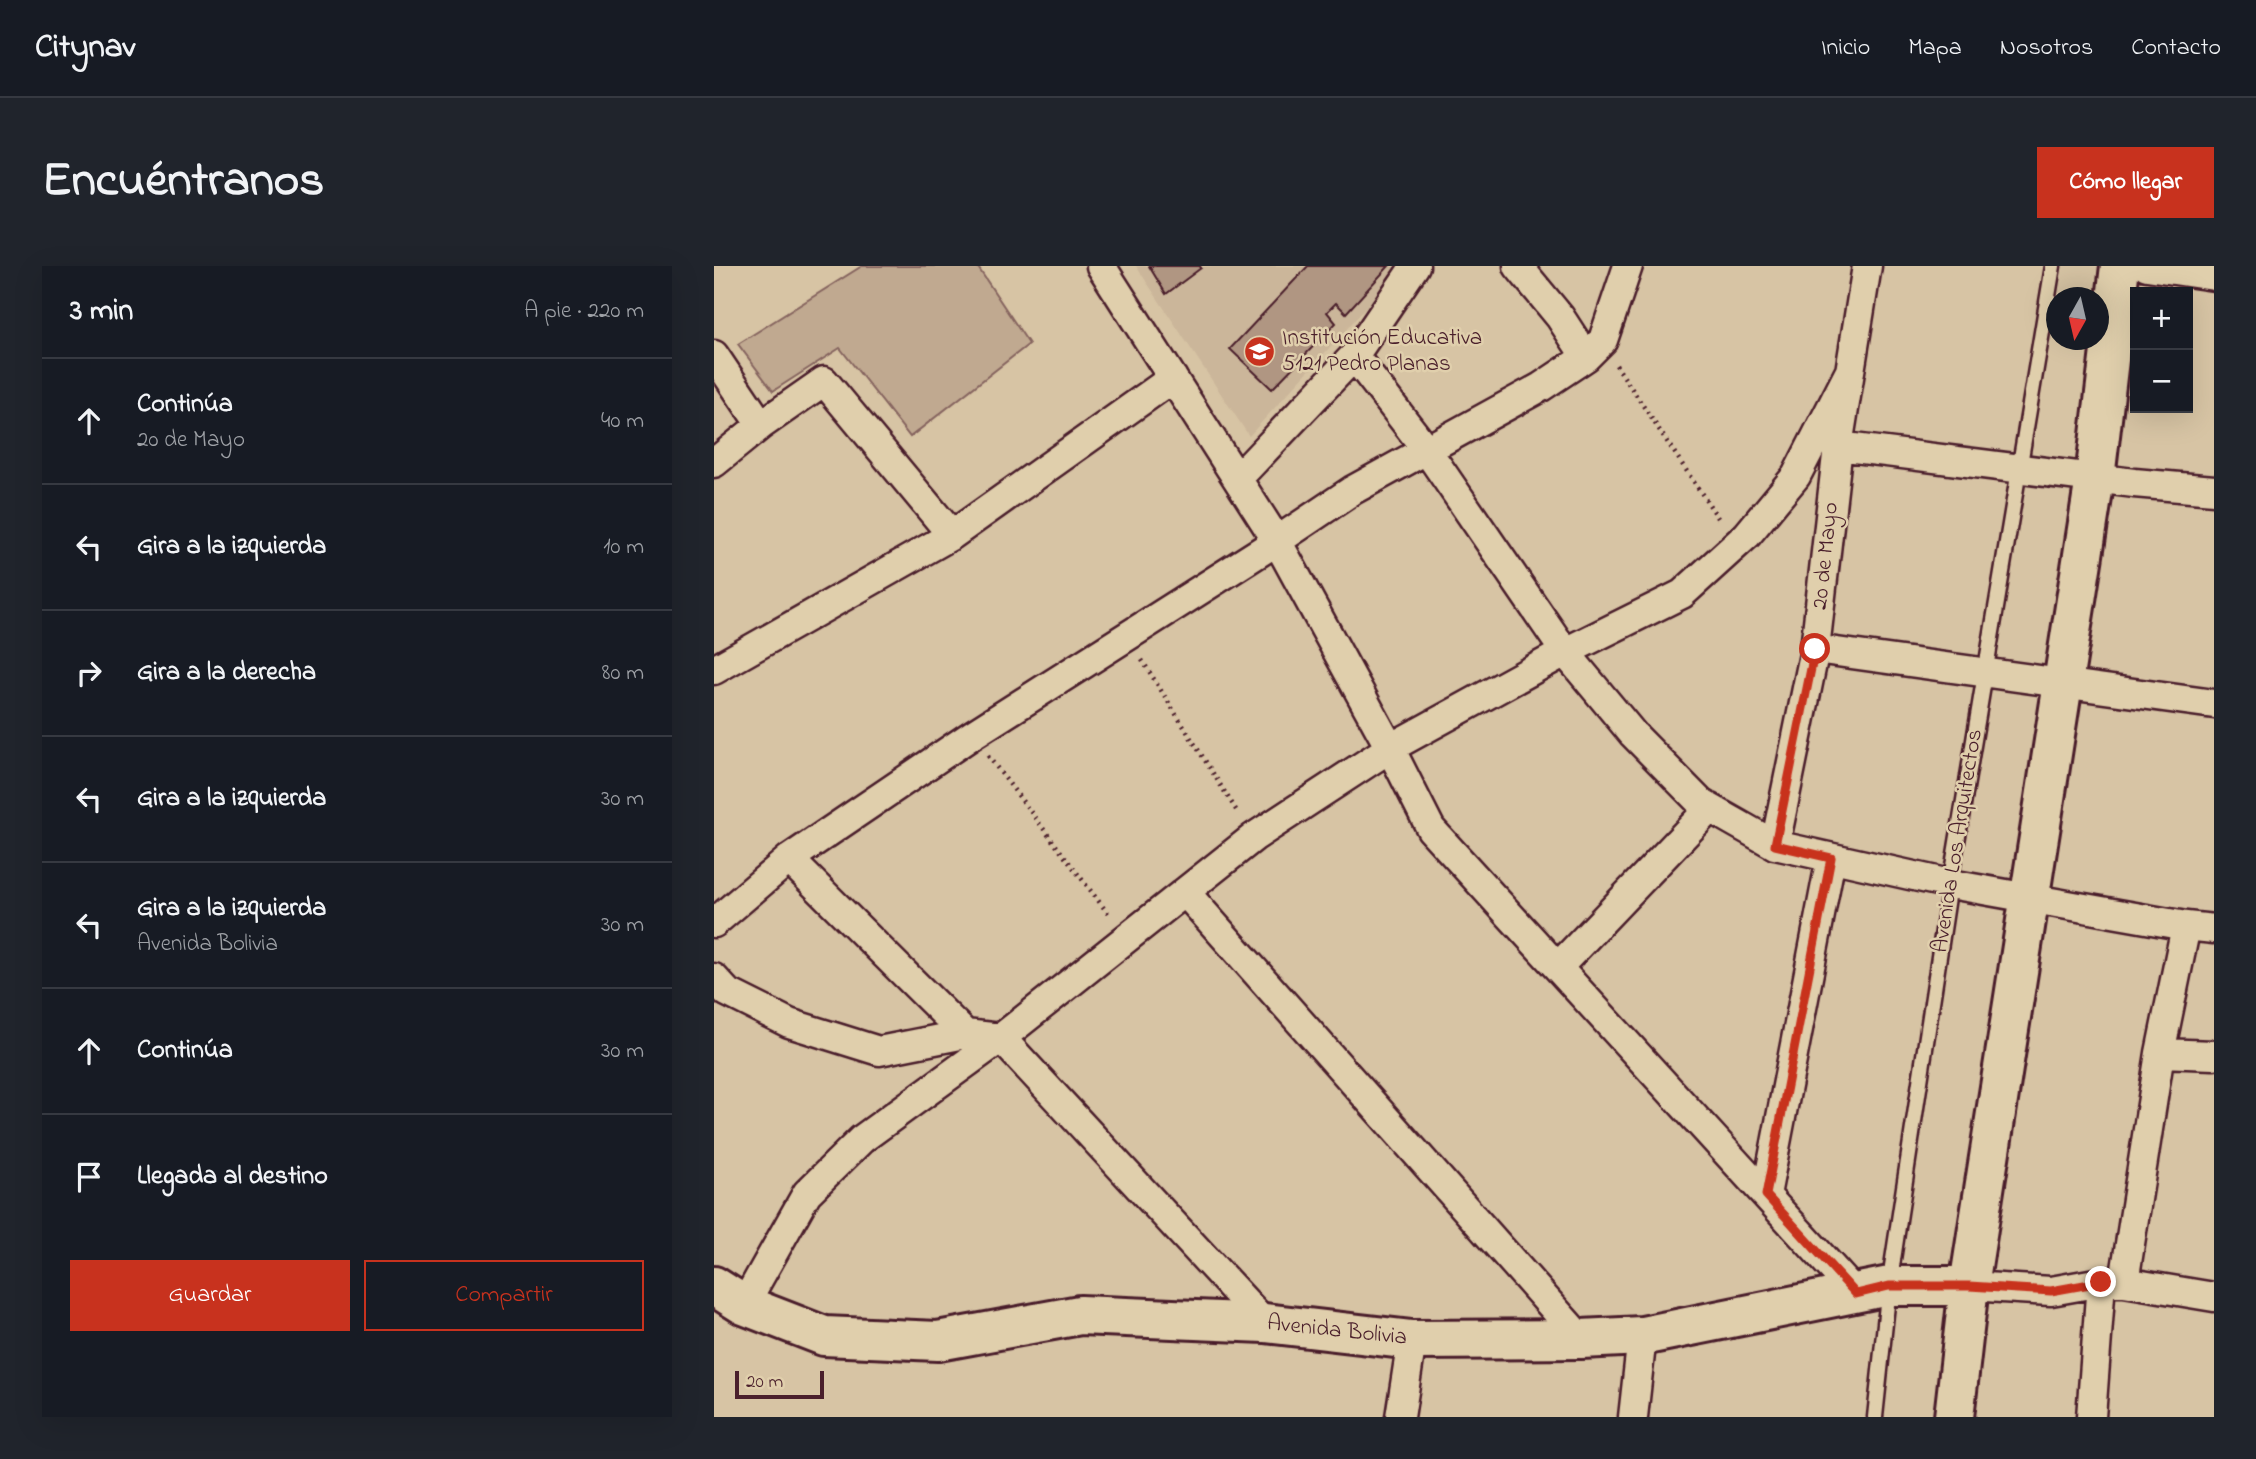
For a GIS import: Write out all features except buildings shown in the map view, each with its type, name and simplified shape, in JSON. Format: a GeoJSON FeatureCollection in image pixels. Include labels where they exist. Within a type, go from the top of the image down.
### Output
{"type":"FeatureCollection","features":[{"type":"Feature","properties":{"kind":"main road"},"geometry":{"type":"LineString","coordinates":[[1954,1417],[1969,1286],[2095,478],[2120,266]]}},
{"type":"Feature","properties":{"kind":"main road","name":"Avenida Bolivia"},"geometry":{"type":"LineString","coordinates":[[729,1296],[824,1336],[938,1341],[1080,1315],[1265,1324],[1412,1339],[1581,1339],[1642,1336],[1872,1290],[1969,1286]]}},
{"type":"Feature","properties":{"kind":"street"},"geometry":{"type":"LineString","coordinates":[[1101,266],[1277,541],[1432,829],[1766,1195],[1872,1290]]}},
{"type":"Feature","properties":{"kind":"street"},"geometry":{"type":"LineString","coordinates":[[1238,478],[1354,356],[1415,266]]}},
{"type":"Feature","properties":{"kind":"street"},"geometry":{"type":"LineString","coordinates":[[1518,266],[1560,317],[1595,349]]}},
{"type":"Feature","properties":{"kind":"street"},"geometry":{"type":"LineString","coordinates":[[714,923],[789,859],[972,735],[1353,490],[1541,387],[1595,349],[1628,266]]}},
{"type":"Feature","properties":{"kind":"street","name":"20 de Mayo"},"geometry":{"type":"LineString","coordinates":[[1775,845],[1815,649],[1838,446],[1867,266]]}},
{"type":"Feature","properties":{"kind":"street"},"geometry":{"type":"LineString","coordinates":[[2147,266],[2214,276]]}},
{"type":"Feature","properties":{"kind":"street"},"geometry":{"type":"LineString","coordinates":[[714,355],[761,425]]}},
{"type":"Feature","properties":{"kind":"street"},"geometry":{"type":"LineString","coordinates":[[1354,356],[1426,449],[1565,652],[1633,734],[1701,803],[1775,845],[1950,884],[2207,928],[2160,1053],[2113,1282],[2091,1417]]}},
{"type":"Feature","properties":{"kind":"street"},"geometry":{"type":"LineString","coordinates":[[729,1296],[807,1193],[862,1139],[1002,1038],[1254,837],[1390,748],[1565,652],[1682,594],[1747,535],[1796,476],[1850,371]]}},
{"type":"Feature","properties":{"kind":"street"},"geometry":{"type":"LineString","coordinates":[[714,670],[952,535],[1174,378]]}},
{"type":"Feature","properties":{"kind":"street"},"geometry":{"type":"LineString","coordinates":[[714,463],[761,425],[824,381],[952,535]]}},
{"type":"Feature","properties":{"kind":"street"},"geometry":{"type":"LineString","coordinates":[[1838,446],[2214,490]]}},
{"type":"Feature","properties":{"kind":"street"},"geometry":{"type":"LineString","coordinates":[[1815,649],[2214,704]]}},
{"type":"Feature","properties":{"kind":"street"},"geometry":{"type":"LineString","coordinates":[[1558,967],[1710,808]]}},
{"type":"Feature","properties":{"kind":"street"},"geometry":{"type":"LineString","coordinates":[[1766,1195],[1831,858]]}},
{"type":"Feature","properties":{"kind":"street"},"geometry":{"type":"LineString","coordinates":[[789,859],[965,1034]]}},
{"type":"Feature","properties":{"kind":"street"},"geometry":{"type":"LineString","coordinates":[[1186,893],[1581,1339]]}},
{"type":"Feature","properties":{"kind":"street"},"geometry":{"type":"LineString","coordinates":[[714,978],[727,992],[789,1023],[879,1051],[965,1034],[1002,1038],[1265,1324]]}},
{"type":"Feature","properties":{"kind":"street"},"geometry":{"type":"LineString","coordinates":[[2160,1053],[2214,1055]]}},
{"type":"Feature","properties":{"kind":"street"},"geometry":{"type":"LineString","coordinates":[[1969,1286],[2051,1291],[2113,1282],[2214,1297]]}},
{"type":"Feature","properties":{"kind":"street"},"geometry":{"type":"LineString","coordinates":[[1633,1417],[1642,1336]]}},
{"type":"Feature","properties":{"kind":"street"},"geometry":{"type":"LineString","coordinates":[[1400,1417],[1412,1339]]}},
{"type":"Feature","properties":{"kind":"lane","name":"Avenida Los Arquitectos"},"geometry":{"type":"LineString","coordinates":[[1875,1417],[1872,1290],[1950,884],[2053,266]]}},
{"type":"Feature","properties":{"kind":"path"},"geometry":{"type":"LineString","coordinates":[[1595,349],[1619,371],[1689,472],[1735,546]]}},
{"type":"Feature","properties":{"kind":"path"},"geometry":{"type":"LineString","coordinates":[[1127,636],[1254,837]]}},
{"type":"Feature","properties":{"kind":"path"},"geometry":{"type":"LineString","coordinates":[[972,735],[1127,939]]}},
{"type":"Feature","properties":{"kind":"shaded area"},"geometry":{"type":"Polygon","coordinates":[[[862,266],[977,266],[1029,344],[910,437],[840,348],[773,391],[738,344],[862,266]]]}},
{"type":"Feature","properties":{"kind":"shaded area","name":"Institución Educativa 5121 Pedro Planas"},"geometry":{"type":"Polygon","coordinates":[[[1136,266],[1404,266],[1249,436],[1136,266]]]}},
{"type":"Feature","properties":{"kind":"place","name":"Institución Educativa 5121 Pedro Planas"},"geometry":{"type":"Point","coordinates":[1259,351]}},
{"type":"Feature","properties":{"kind":"route"},"geometry":{"type":"LineString","coordinates":[[1815,649],[1775,845],[1831,858],[1766,1195],[1856,1294],[1889,1286],[1969,1286],[2051,1291],[2101,1282]]}}]}
